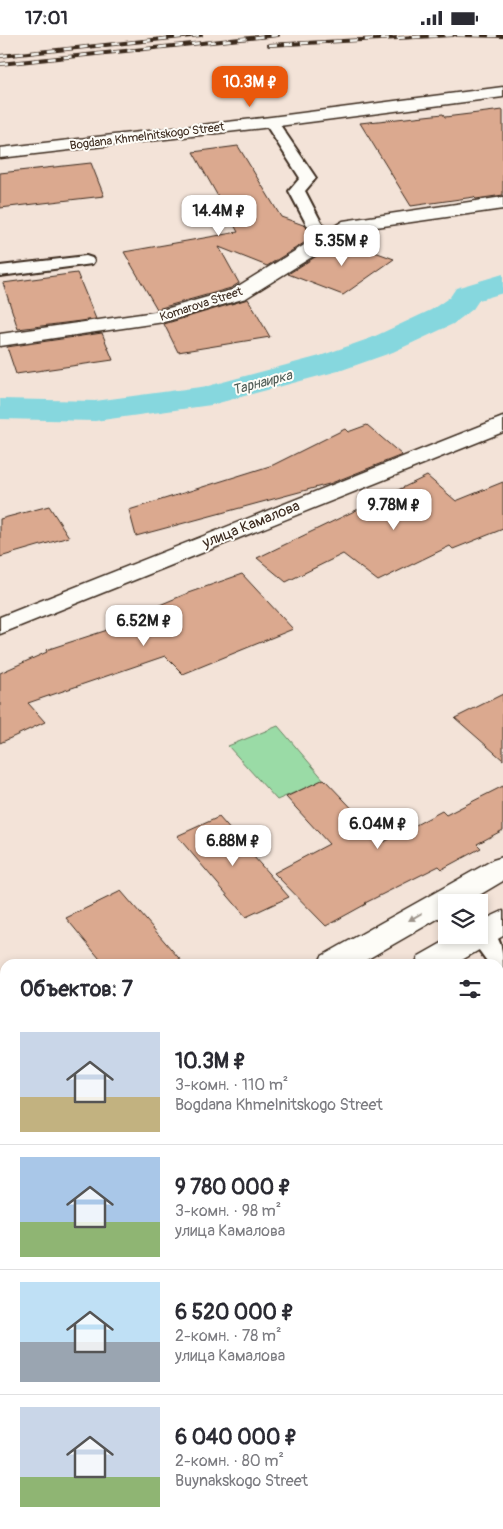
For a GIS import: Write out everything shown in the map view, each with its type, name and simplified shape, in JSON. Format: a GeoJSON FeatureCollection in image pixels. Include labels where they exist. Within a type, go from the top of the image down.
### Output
{"type":"FeatureCollection","features":[{"type":"Feature","properties":{"kind":"street","name":"Bogdana Khmelnitskogo Street"},"geometry":{"type":"LineString","coordinates":[[0,153],[271,122],[503,91]]}},
{"type":"Feature","properties":{"kind":"street","name":"Komarova Street"},"geometry":{"type":"LineString","coordinates":[[0,340],[157,318],[239,294],[350,225],[503,203]]}},
{"type":"Feature","properties":{"kind":"street","name":"улица Камалова"},"geometry":{"type":"LineString","coordinates":[[0,626],[503,424]]}},
{"type":"Feature","properties":{"kind":"street"},"geometry":{"type":"LineString","coordinates":[[459,894],[503,867]]}},
{"type":"Feature","properties":{"kind":"street"},"geometry":{"type":"LineString","coordinates":[[342,959],[438,906]]}},
{"type":"Feature","properties":{"kind":"street"},"geometry":{"type":"LineString","coordinates":[[438,959],[464,944]]}},
{"type":"Feature","properties":{"kind":"lane"},"geometry":{"type":"LineString","coordinates":[[271,122],[308,178],[297,191],[323,241]]}},
{"type":"Feature","properties":{"kind":"lane"},"geometry":{"type":"LineString","coordinates":[[0,271],[86,261]]}},
{"type":"Feature","properties":{"kind":"lane"},"geometry":{"type":"LineString","coordinates":[[488,932],[501,959]]}},
{"type":"Feature","properties":{"kind":"green space"},"geometry":{"type":"Polygon","coordinates":[[[278,726],[324,780],[277,800],[228,746],[278,726]]]}},
{"type":"Feature","properties":{"kind":"building"},"geometry":{"type":"Polygon","coordinates":[[[503,110],[503,195],[411,206],[360,123],[443,114],[445,117],[503,110]]]}},
{"type":"Feature","properties":{"kind":"building"},"geometry":{"type":"Polygon","coordinates":[[[238,146],[281,217],[306,226],[312,238],[267,266],[219,247],[239,283],[231,288],[157,309],[124,252],[238,232],[193,152],[238,146]]]}},
{"type":"Feature","properties":{"kind":"building"},"geometry":{"type":"Polygon","coordinates":[[[91,163],[104,196],[0,208],[0,173],[91,163]]]}},
{"type":"Feature","properties":{"kind":"building"},"geometry":{"type":"Polygon","coordinates":[[[342,240],[394,259],[343,295],[288,274],[342,240]]]}},
{"type":"Feature","properties":{"kind":"building"},"geometry":{"type":"Polygon","coordinates":[[[77,273],[96,319],[18,329],[3,283],[77,273]]]}},
{"type":"Feature","properties":{"kind":"building"},"geometry":{"type":"Polygon","coordinates":[[[248,299],[270,337],[178,352],[164,324],[248,299]]]}},
{"type":"Feature","properties":{"kind":"building"},"geometry":{"type":"Polygon","coordinates":[[[102,333],[113,360],[16,374],[7,347],[102,333]]]}},
{"type":"Feature","properties":{"kind":"building"},"geometry":{"type":"Polygon","coordinates":[[[367,425],[402,455],[329,484],[136,536],[129,510],[273,465],[345,429],[348,432],[367,425]]]}},
{"type":"Feature","properties":{"kind":"building"},"geometry":{"type":"Polygon","coordinates":[[[427,476],[456,501],[503,482],[503,529],[453,549],[450,546],[378,581],[343,554],[286,582],[257,558],[427,476]]]}},
{"type":"Feature","properties":{"kind":"building"},"geometry":{"type":"Polygon","coordinates":[[[49,506],[69,537],[0,557],[0,519],[49,506]]]}},
{"type":"Feature","properties":{"kind":"building"},"geometry":{"type":"Polygon","coordinates":[[[242,574],[293,629],[183,674],[165,656],[28,703],[45,722],[0,743],[0,673],[47,652],[46,650],[132,622],[129,618],[188,593],[242,574]]]}},
{"type":"Feature","properties":{"kind":"building"},"geometry":{"type":"Polygon","coordinates":[[[503,694],[503,760],[455,718],[503,694]]]}},
{"type":"Feature","properties":{"kind":"building"},"geometry":{"type":"Polygon","coordinates":[[[324,779],[384,842],[442,811],[446,815],[503,786],[503,830],[477,844],[481,848],[442,869],[439,866],[365,903],[326,926],[274,873],[329,844],[286,797],[324,779]]]}},
{"type":"Feature","properties":{"kind":"building"},"geometry":{"type":"Polygon","coordinates":[[[219,817],[289,897],[246,917],[177,836],[219,817]]]}},
{"type":"Feature","properties":{"kind":"building"},"geometry":{"type":"Polygon","coordinates":[[[121,891],[180,959],[100,959],[66,918],[121,891]]]}},
{"type":"Feature","properties":{"kind":"waterway","name":"Тарнаирка"},"geometry":{"type":"LineString","coordinates":[[0,409],[95,411],[211,395],[331,363],[382,345],[442,317],[462,303],[467,294],[503,283]]}},
{"type":"Feature","properties":{"kind":"railway"},"geometry":{"type":"LineString","coordinates":[[0,56],[201,35]]}},
{"type":"Feature","properties":{"kind":"railway"},"geometry":{"type":"LineString","coordinates":[[0,64],[278,35]]}},
{"type":"Feature","properties":{"kind":"railway"},"geometry":{"type":"LineString","coordinates":[[269,45],[453,35]]}},
{"type":"Feature","properties":{"kind":"railway"},"geometry":{"type":"LineString","coordinates":[[457,35],[503,36]]}}]}
